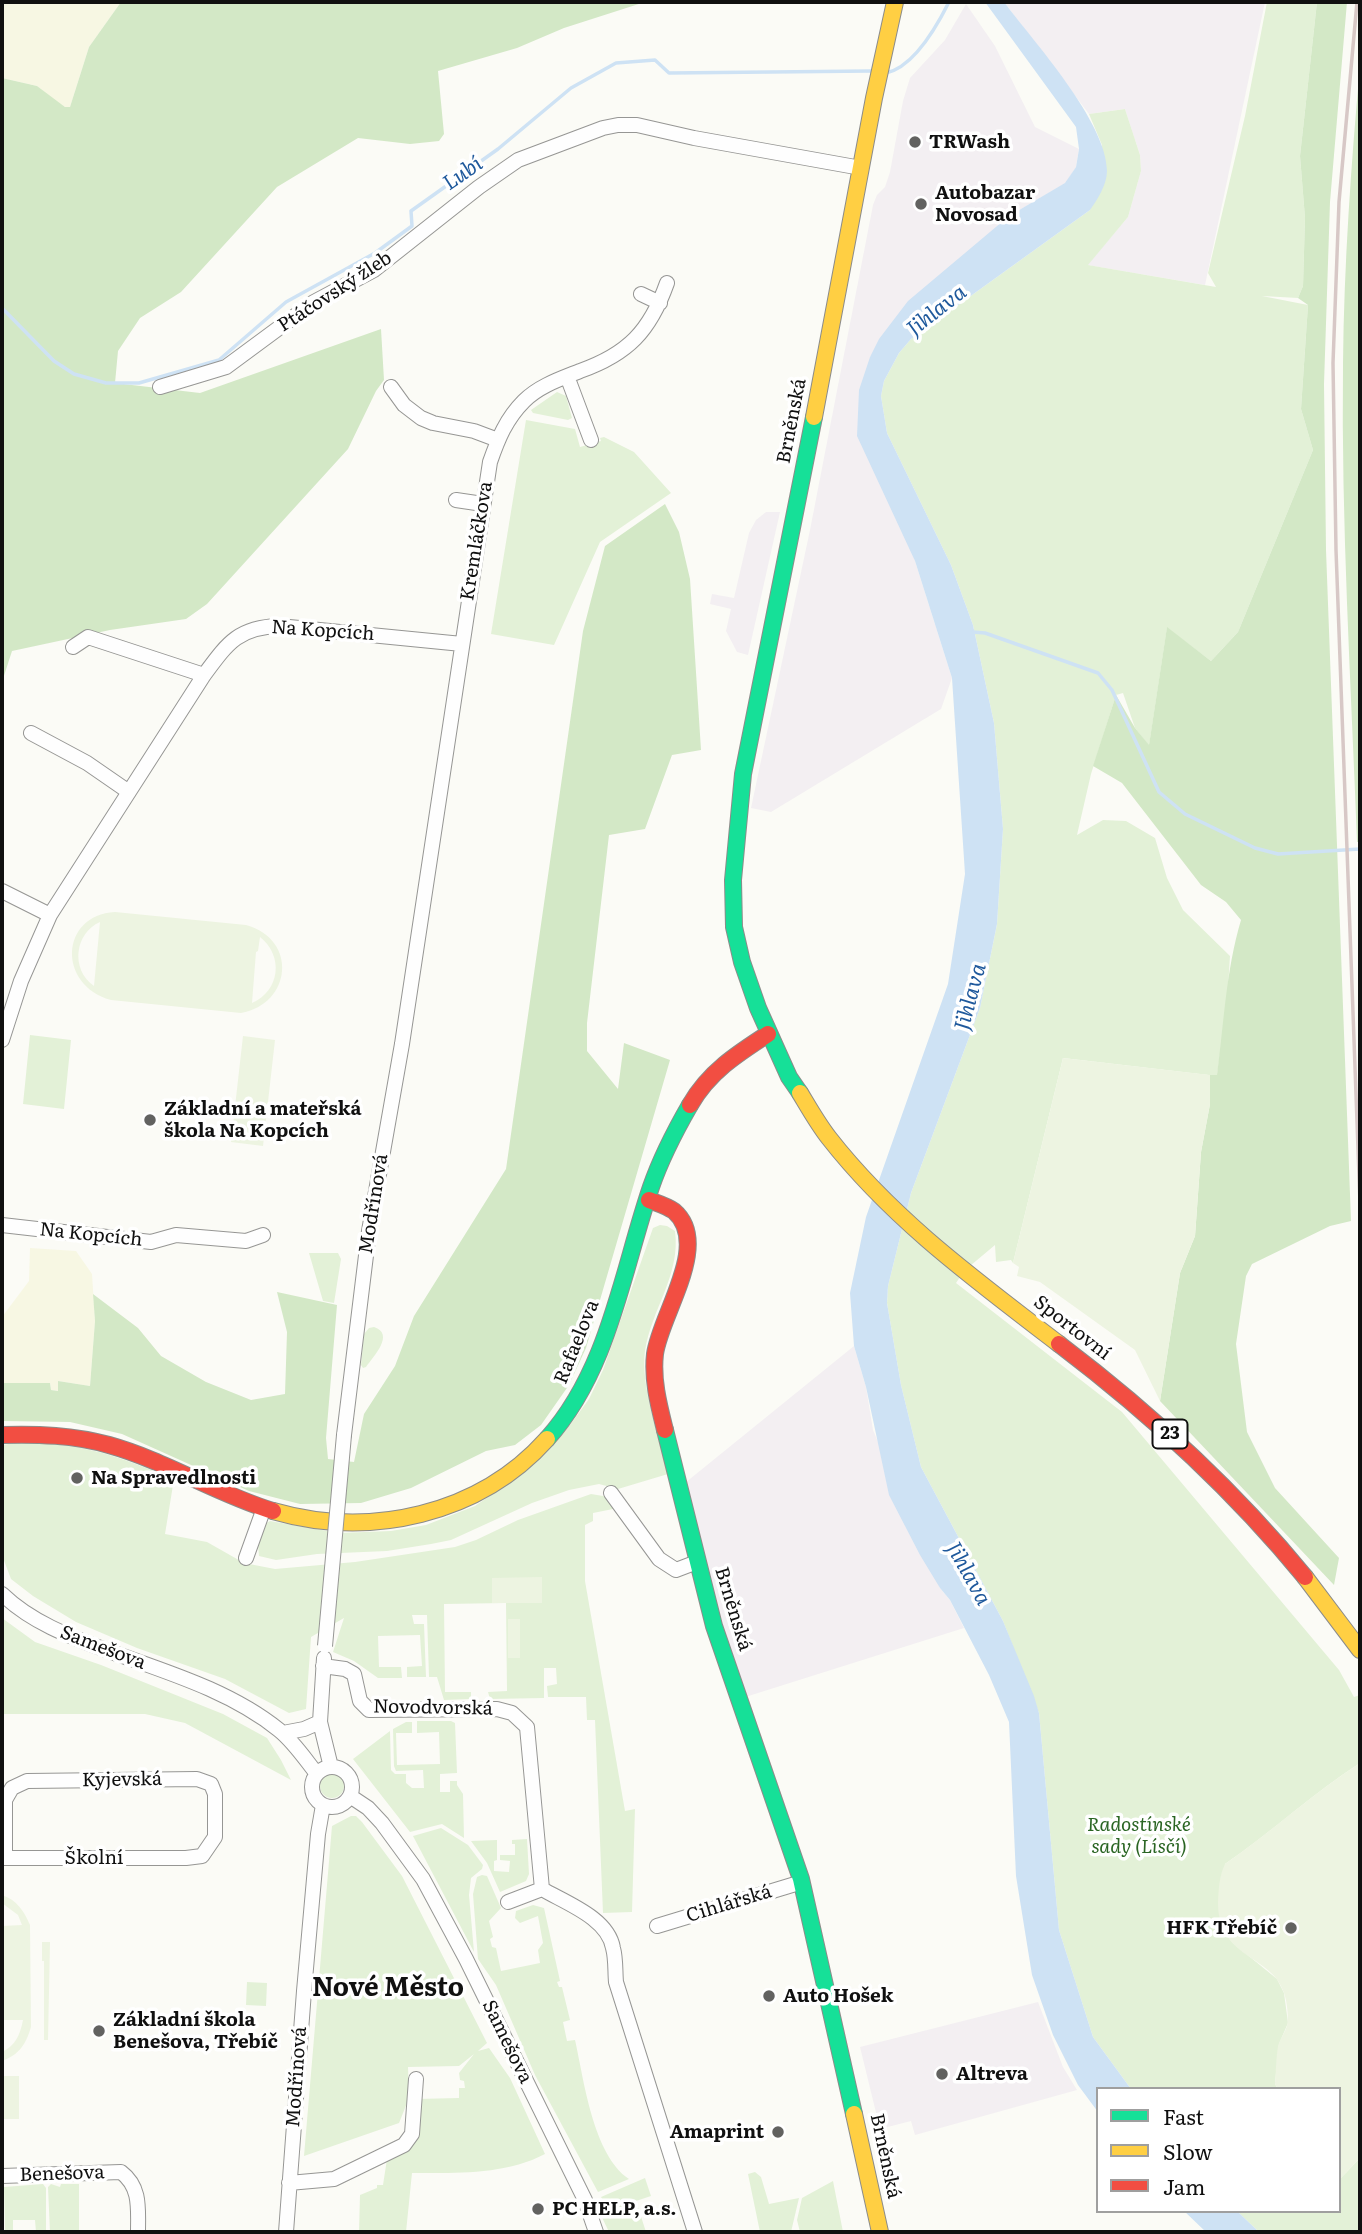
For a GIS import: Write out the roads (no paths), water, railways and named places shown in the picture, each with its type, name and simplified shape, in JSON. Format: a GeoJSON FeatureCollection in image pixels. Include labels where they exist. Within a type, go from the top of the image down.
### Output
{"type":"FeatureCollection","features":[{"type":"Feature","properties":{"kind":"main road","name":"Brněnská"},"geometry":{"type":"LineString","coordinates":[[768,1034],[738,944],[733,916],[735,849],[743,774],[895,2]]}},
{"type":"Feature","properties":{"kind":"main road"},"geometry":{"type":"LineString","coordinates":[[649,1200],[669,1141],[685,1111],[714,1072],[749,1043],[768,1034]]}},
{"type":"Feature","properties":{"kind":"main road","name":"Sportovní"},"geometry":{"type":"LineString","coordinates":[[768,1034],[798,1094],[847,1164],[901,1219],[1148,1414],[1201,1464],[1282,1550],[1360,1650]]}},
{"type":"Feature","properties":{"kind":"main road","name":"Brněnská"},"geometry":{"type":"LineString","coordinates":[[649,1200],[673,1209],[685,1224],[688,1234],[687,1258],[662,1325],[654,1364],[661,1410],[718,1638],[769,1779],[802,1882],[880,2232]]}},
{"type":"Feature","properties":{"kind":"main road","name":"Rafaelova"},"geometry":{"type":"LineString","coordinates":[[2,1435],[53,1433],[100,1441],[141,1454],[264,1508],[293,1517],[328,1523],[375,1523],[410,1518],[462,1501],[495,1483],[526,1460],[561,1422],[588,1378],[604,1340],[649,1200]]}},
{"type":"Feature","properties":{"kind":"street","name":"Ptáčovský žleb"},"geometry":{"type":"LineString","coordinates":[[160,387],[226,367],[314,302],[374,270],[479,187],[518,160],[603,128],[637,125],[861,168]]}},
{"type":"Feature","properties":{"kind":"street","name":"Kremláčkova"},"geometry":{"type":"LineString","coordinates":[[462,644],[490,462],[506,422],[525,400],[549,383],[615,357],[636,340],[660,303],[667,283]]}},
{"type":"Feature","properties":{"kind":"street"},"geometry":{"type":"LineString","coordinates":[[641,294],[660,303]]}},
{"type":"Feature","properties":{"kind":"street"},"geometry":{"type":"LineString","coordinates":[[567,376],[591,440]]}},
{"type":"Feature","properties":{"kind":"street"},"geometry":{"type":"LineString","coordinates":[[391,387],[404,405],[421,418],[498,440]]}},
{"type":"Feature","properties":{"kind":"street"},"geometry":{"type":"LineString","coordinates":[[456,500],[483,504]]}},
{"type":"Feature","properties":{"kind":"street","name":"Na Kopcích"},"geometry":{"type":"LineString","coordinates":[[2,1040],[21,981],[50,915],[204,675],[237,636],[250,629],[279,625],[462,644]]}},
{"type":"Feature","properties":{"kind":"street"},"geometry":{"type":"LineString","coordinates":[[73,648],[89,637],[204,675]]}},
{"type":"Feature","properties":{"kind":"street","name":"Modřínová"},"geometry":{"type":"LineString","coordinates":[[331,1767],[320,1722],[344,1435],[369,1231],[402,1044],[462,644]]}},
{"type":"Feature","properties":{"kind":"street"},"geometry":{"type":"LineString","coordinates":[[31,733],[87,762],[129,792]]}},
{"type":"Feature","properties":{"kind":"street"},"geometry":{"type":"LineString","coordinates":[[2,891],[50,915]]}},
{"type":"Feature","properties":{"kind":"street","name":"Na Kopcích"},"geometry":{"type":"LineString","coordinates":[[2,1225],[151,1242],[176,1235],[247,1241],[263,1235]]}},
{"type":"Feature","properties":{"kind":"street"},"geometry":{"type":"LineString","coordinates":[[611,1493],[659,1559],[676,1570],[697,1562]]}},
{"type":"Feature","properties":{"kind":"street"},"geometry":{"type":"LineString","coordinates":[[246,1558],[264,1508]]}},
{"type":"Feature","properties":{"kind":"street","name":"Samešova"},"geometry":{"type":"LineString","coordinates":[[2,1594],[15,1606],[48,1627],[185,1679],[238,1704],[283,1734],[317,1774],[313,1791],[323,1805]]}},
{"type":"Feature","properties":{"kind":"street","name":"Novodvorská"},"geometry":{"type":"LineString","coordinates":[[323,1665],[345,1669],[354,1674],[359,1701],[369,1710],[497,1709],[512,1713],[527,1727],[542,1889]]}},
{"type":"Feature","properties":{"kind":"street"},"geometry":{"type":"LineString","coordinates":[[283,1734],[320,1722]]}},
{"type":"Feature","properties":{"kind":"street"},"geometry":{"type":"LineString","coordinates":[[317,1774],[331,1767]]}},
{"type":"Feature","properties":{"kind":"street","name":"Samešova"},"geometry":{"type":"LineString","coordinates":[[331,1767],[343,1770],[351,1779],[350,1796],[368,1808],[382,1823],[422,1879],[466,1959],[586,2200],[596,2232]]}},
{"type":"Feature","properties":{"kind":"street","name":"Kyjevská"},"geometry":{"type":"LineString","coordinates":[[3,1858],[5,1800],[12,1788],[27,1781],[197,1779],[211,1784],[215,1794],[215,1837],[202,1856],[186,1858]]}},
{"type":"Feature","properties":{"kind":"street"},"geometry":{"type":"LineString","coordinates":[[323,1805],[341,1805],[350,1796]]}},
{"type":"Feature","properties":{"kind":"street","name":"Modřínová"},"geometry":{"type":"LineString","coordinates":[[286,2232],[317,1847],[323,1805]]}},
{"type":"Feature","properties":{"kind":"street","name":"Školní"},"geometry":{"type":"LineString","coordinates":[[3,1858],[186,1858]]}},
{"type":"Feature","properties":{"kind":"street","name":"Cihlářská"},"geometry":{"type":"LineString","coordinates":[[657,1926],[802,1882]]}},
{"type":"Feature","properties":{"kind":"street"},"geometry":{"type":"LineString","coordinates":[[508,1902],[542,1889],[591,1918],[607,1931],[613,1947],[616,1982],[695,2232]]}},
{"type":"Feature","properties":{"kind":"street"},"geometry":{"type":"LineString","coordinates":[[289,2183],[334,2179],[404,2146],[412,2134],[416,2079]]}},
{"type":"Feature","properties":{"kind":"street","name":"Benešova"},"geometry":{"type":"LineString","coordinates":[[2,2176],[121,2172],[133,2181],[138,2202],[138,2232]]}},
{"type":"Feature","properties":{"kind":"water","name":"Jihlava"},"geometry":{"type":"Polygon","coordinates":[[[985,2],[1004,2],[1067,83],[1095,130],[1104,151],[1107,176],[1090,210],[911,339],[899,353],[884,381],[881,396],[887,433],[951,565],[973,625],[994,723],[1003,829],[997,924],[980,1008],[911,1193],[888,1286],[887,1303],[901,1385],[921,1467],[1003,1621],[1039,1713],[1059,1930],[1093,2037],[1130,2087],[1096,2087],[1096,2109],[1078,2085],[1053,2035],[1032,1975],[1016,1876],[1009,1722],[989,1675],[950,1600],[920,1555],[889,1495],[866,1387],[854,1346],[850,1293],[866,1217],[948,984],[965,874],[952,678],[915,561],[857,436],[859,390],[879,339],[908,301],[1009,216],[1065,183],[1076,167],[1079,149],[1076,127],[985,2]]]}},
{"type":"Feature","properties":{"kind":"water"},"geometry":{"type":"Polygon","coordinates":[[[1186,2213],[1239,2213],[1259,2232],[1206,2232],[1186,2213]]]}},
{"type":"Feature","properties":{"kind":"waterway","name":"Lubí"},"geometry":{"type":"LineString","coordinates":[[886,73],[906,63],[924,44],[949,2]]}},
{"type":"Feature","properties":{"kind":"waterway","name":"Lubí"},"geometry":{"type":"LineString","coordinates":[[2,308],[54,361],[74,374],[106,383],[139,383],[219,360],[286,302],[375,253],[412,226],[411,211],[498,149],[571,88],[616,63],[655,60],[669,73],[871,71]]}},
{"type":"Feature","properties":{"kind":"waterway"},"geometry":{"type":"LineString","coordinates":[[973,632],[985,633],[1098,673],[1112,690],[1159,792],[1185,814],[1255,848],[1278,854],[1360,849]]}},
{"type":"Feature","properties":{"kind":"railway"},"geometry":{"type":"LineString","coordinates":[[1357,2],[1339,202],[1333,363],[1336,550],[1360,1203]]}},
{"type":"Feature","properties":{"kind":"place","name":"TRWash"},"geometry":{"type":"Point","coordinates":[915,142]}},
{"type":"Feature","properties":{"kind":"place","name":"Autobazar Novosad"},"geometry":{"type":"Point","coordinates":[921,204]}},
{"type":"Feature","properties":{"kind":"place","name":"Základní a mateřská škola Na Kopcích"},"geometry":{"type":"Point","coordinates":[150,1120]}},
{"type":"Feature","properties":{"kind":"place","name":"Na Spravedlnosti"},"geometry":{"type":"Point","coordinates":[77,1478]}},
{"type":"Feature","properties":{"kind":"place","name":"HFK Třebíč"},"geometry":{"type":"Point","coordinates":[1291,1928]}},
{"type":"Feature","properties":{"kind":"place","name":"Auto Hošek"},"geometry":{"type":"Point","coordinates":[769,1996]}},
{"type":"Feature","properties":{"kind":"place","name":"Základní škola Benešova, Třebíč"},"geometry":{"type":"Point","coordinates":[99,2031]}},
{"type":"Feature","properties":{"kind":"place","name":"Altreva"},"geometry":{"type":"Point","coordinates":[942,2074]}},
{"type":"Feature","properties":{"kind":"place","name":"Amaprint"},"geometry":{"type":"Point","coordinates":[778,2132]}},
{"type":"Feature","properties":{"kind":"place","name":"PC HELP, a.s."},"geometry":{"type":"Point","coordinates":[538,2209]}},
{"type":"Feature","properties":{"kind":"district","name":"Nové Město"},"geometry":{"type":"Point","coordinates":[388,1988]}},
{"type":"Feature","properties":{"kind":"park label","name":"Radostínské sady (Lísčí)"},"geometry":{"type":"Point","coordinates":[1139,1836]}}]}
